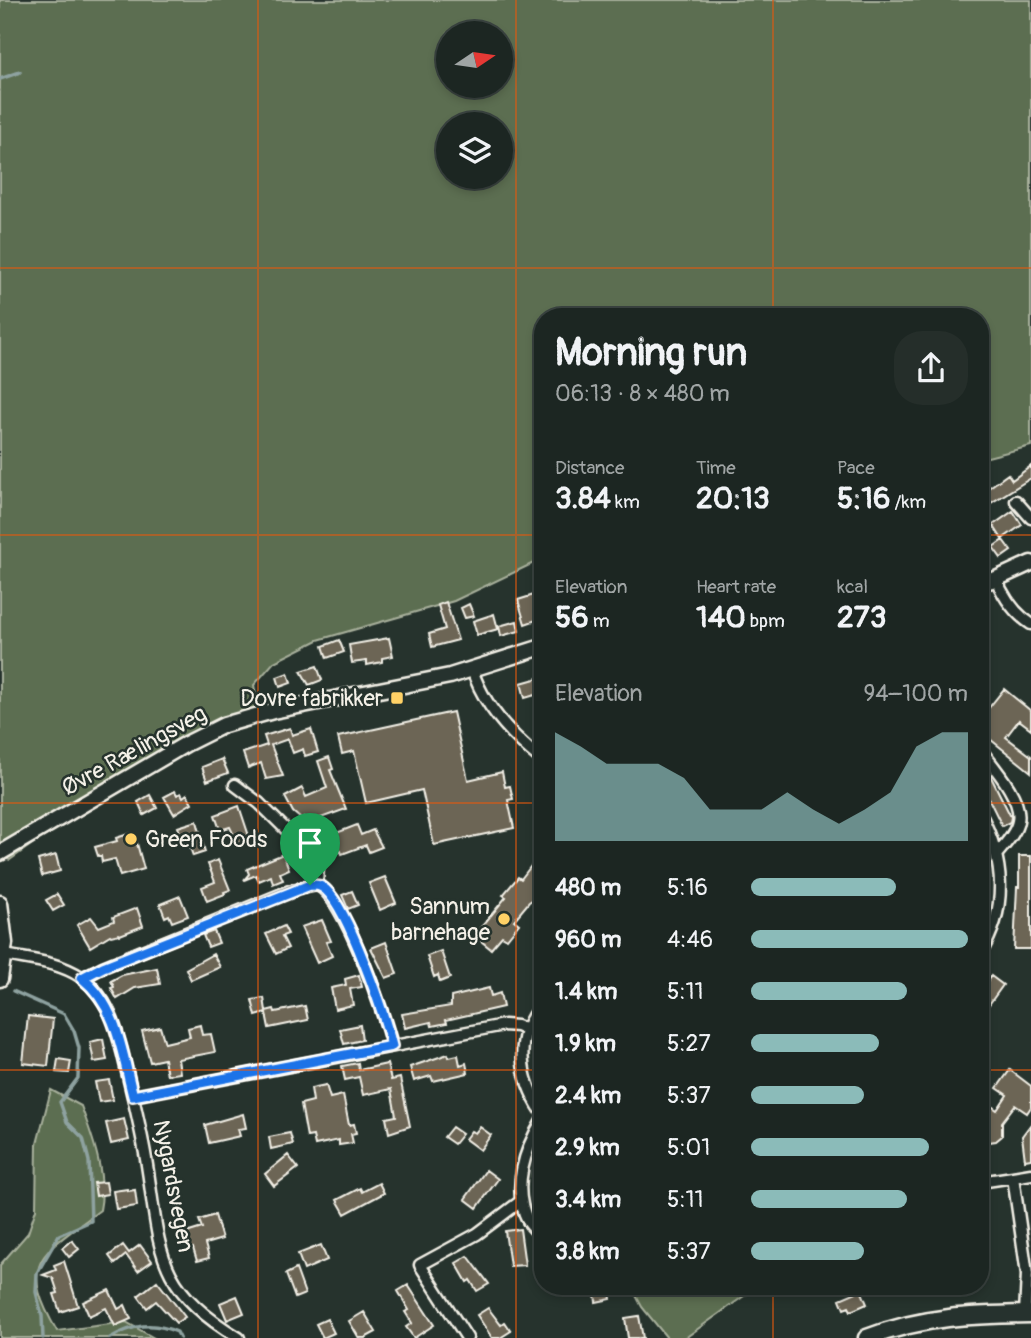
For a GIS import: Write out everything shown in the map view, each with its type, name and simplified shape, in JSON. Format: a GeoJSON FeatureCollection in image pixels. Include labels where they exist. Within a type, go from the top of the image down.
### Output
{"type":"FeatureCollection","features":[{"type":"Feature","properties":{"kind":"main road"},"geometry":{"type":"LineString","coordinates":[[989,581],[1031,563]]}},
{"type":"Feature","properties":{"kind":"main road","name":"Øvre Rælingsveg"},"geometry":{"type":"LineString","coordinates":[[0,853],[186,744],[224,725],[266,713],[399,687],[472,669],[534,650]]}},
{"type":"Feature","properties":{"kind":"main road"},"geometry":{"type":"LineString","coordinates":[[0,911],[5,955],[0,979]]}},
{"type":"Feature","properties":{"kind":"main road"},"geometry":{"type":"LineString","coordinates":[[867,1338],[904,1325],[941,1317],[1028,1314]]}},
{"type":"Feature","properties":{"kind":"street"},"geometry":{"type":"LineString","coordinates":[[1016,501],[1031,518]]}},
{"type":"Feature","properties":{"kind":"street"},"geometry":{"type":"LineString","coordinates":[[996,579],[1007,601],[1021,618],[1031,624]]}},
{"type":"Feature","properties":{"kind":"street"},"geometry":{"type":"LineString","coordinates":[[472,669],[478,688],[488,704],[534,752]]}},
{"type":"Feature","properties":{"kind":"street"},"geometry":{"type":"LineString","coordinates":[[989,761],[1005,781],[1019,815],[1012,835],[998,854]]}},
{"type":"Feature","properties":{"kind":"street"},"geometry":{"type":"LineString","coordinates":[[235,785],[259,803],[313,856],[318,866],[317,885]]}},
{"type":"Feature","properties":{"kind":"street"},"geometry":{"type":"LineString","coordinates":[[989,834],[998,854],[1000,892],[989,933]]}},
{"type":"Feature","properties":{"kind":"street"},"geometry":{"type":"LineString","coordinates":[[82,978],[292,890],[317,885],[331,896],[345,919],[387,1026],[392,1046]]}},
{"type":"Feature","properties":{"kind":"street","name":"Nygardsvegen"},"geometry":{"type":"LineString","coordinates":[[5,955],[60,966],[82,978],[102,998],[114,1020],[133,1096],[146,1156],[155,1226],[166,1266],[182,1294],[195,1307],[239,1338]]}},
{"type":"Feature","properties":{"kind":"street"},"geometry":{"type":"LineString","coordinates":[[534,1013],[522,1047],[522,1065],[534,1100]]}},
{"type":"Feature","properties":{"kind":"street"},"geometry":{"type":"LineString","coordinates":[[133,1096],[504,1025],[526,1030]]}},
{"type":"Feature","properties":{"kind":"street"},"geometry":{"type":"LineString","coordinates":[[534,1137],[524,1156],[521,1201],[528,1222],[534,1228]]}},
{"type":"Feature","properties":{"kind":"street"},"geometry":{"type":"LineString","coordinates":[[989,1181],[1031,1174]]}},
{"type":"Feature","properties":{"kind":"street"},"geometry":{"type":"LineString","coordinates":[[1013,1177],[1029,1277],[1028,1314]]}},
{"type":"Feature","properties":{"kind":"street"},"geometry":{"type":"LineString","coordinates":[[467,1338],[419,1265],[477,1234],[521,1201]]}},
{"type":"Feature","properties":{"kind":"green space"},"geometry":{"type":"Polygon","coordinates":[[[0,0],[1031,0],[1031,446],[989,457],[989,308],[534,308],[534,563],[454,601],[318,640],[274,662],[254,685],[260,719],[224,729],[180,750],[138,781],[45,835],[10,860],[0,857],[0,0]]]}},
{"type":"Feature","properties":{"kind":"green space"},"geometry":{"type":"Polygon","coordinates":[[[51,1090],[81,1106],[98,1157],[102,1197],[100,1210],[51,1248],[42,1260],[38,1272],[38,1288],[45,1307],[57,1331],[126,1322],[154,1338],[0,1338],[0,1265],[28,1233],[36,1209],[37,1144],[51,1090]]]}},
{"type":"Feature","properties":{"kind":"green space"},"geometry":{"type":"Polygon","coordinates":[[[636,1295],[745,1295],[685,1338],[667,1338],[636,1295]]]}},
{"type":"Feature","properties":{"kind":"building"},"geometry":{"type":"Polygon","coordinates":[[[1031,466],[1031,478],[989,504],[989,488],[1008,474],[1012,480],[1031,466]]]}},
{"type":"Feature","properties":{"kind":"building"},"geometry":{"type":"Polygon","coordinates":[[[1013,511],[1022,525],[1002,539],[993,525],[1013,511]]]}},
{"type":"Feature","properties":{"kind":"building"},"geometry":{"type":"Polygon","coordinates":[[[1003,540],[1011,551],[1001,558],[993,547],[1003,540]]]}},
{"type":"Feature","properties":{"kind":"building"},"geometry":{"type":"Polygon","coordinates":[[[534,595],[534,621],[525,624],[518,600],[534,595]]]}},
{"type":"Feature","properties":{"kind":"building"},"geometry":{"type":"Polygon","coordinates":[[[446,602],[458,640],[432,647],[429,634],[445,629],[438,605],[446,602]]]}},
{"type":"Feature","properties":{"kind":"building"},"geometry":{"type":"Polygon","coordinates":[[[469,604],[474,616],[465,618],[461,608],[469,604]]]}},
{"type":"Feature","properties":{"kind":"building"},"geometry":{"type":"Polygon","coordinates":[[[494,614],[498,629],[477,635],[473,621],[494,614]]]}},
{"type":"Feature","properties":{"kind":"building"},"geometry":{"type":"Polygon","coordinates":[[[517,621],[519,631],[501,636],[499,626],[517,621]]]}},
{"type":"Feature","properties":{"kind":"building"},"geometry":{"type":"Polygon","coordinates":[[[389,638],[393,656],[367,665],[367,661],[352,663],[349,645],[389,638]]]}},
{"type":"Feature","properties":{"kind":"building"},"geometry":{"type":"Polygon","coordinates":[[[339,640],[344,652],[327,658],[323,646],[339,640]]]}},
{"type":"Feature","properties":{"kind":"building"},"geometry":{"type":"Polygon","coordinates":[[[317,666],[322,680],[309,685],[301,671],[317,666]]]}},
{"type":"Feature","properties":{"kind":"building"},"geometry":{"type":"Polygon","coordinates":[[[288,673],[291,683],[280,687],[277,677],[288,673]]]}},
{"type":"Feature","properties":{"kind":"building"},"geometry":{"type":"Polygon","coordinates":[[[534,679],[534,695],[525,698],[521,683],[534,679]]]}},
{"type":"Feature","properties":{"kind":"building"},"geometry":{"type":"Polygon","coordinates":[[[1004,689],[1031,711],[1031,729],[1019,720],[1006,737],[1031,756],[1031,772],[989,738],[989,708],[1004,689]]]}},
{"type":"Feature","properties":{"kind":"building"},"geometry":{"type":"Polygon","coordinates":[[[453,712],[468,780],[502,772],[505,787],[510,786],[513,799],[508,800],[514,828],[434,845],[422,790],[366,803],[354,751],[342,754],[338,737],[453,712]]]}},
{"type":"Feature","properties":{"kind":"building"},"geometry":{"type":"Polygon","coordinates":[[[290,728],[292,735],[311,729],[318,752],[305,756],[303,749],[293,753],[288,739],[271,745],[283,776],[266,779],[261,763],[248,768],[243,753],[267,745],[264,736],[290,728]]]}},
{"type":"Feature","properties":{"kind":"building"},"geometry":{"type":"Polygon","coordinates":[[[329,757],[333,769],[330,770],[346,809],[307,823],[304,817],[301,819],[293,812],[285,797],[302,788],[306,797],[327,788],[318,761],[329,757]]]}},
{"type":"Feature","properties":{"kind":"building"},"geometry":{"type":"Polygon","coordinates":[[[222,759],[228,773],[207,781],[202,767],[222,759]]]}},
{"type":"Feature","properties":{"kind":"building"},"geometry":{"type":"Polygon","coordinates":[[[989,773],[1011,817],[1010,822],[1002,826],[989,799],[989,773]]]}},
{"type":"Feature","properties":{"kind":"building"},"geometry":{"type":"Polygon","coordinates":[[[175,791],[183,797],[187,794],[192,803],[174,814],[164,797],[175,791]]]}},
{"type":"Feature","properties":{"kind":"building"},"geometry":{"type":"Polygon","coordinates":[[[150,795],[157,808],[144,815],[138,802],[150,795]]]}},
{"type":"Feature","properties":{"kind":"building"},"geometry":{"type":"Polygon","coordinates":[[[239,806],[251,842],[239,846],[230,827],[220,830],[215,815],[239,806]]]}},
{"type":"Feature","properties":{"kind":"building"},"geometry":{"type":"Polygon","coordinates":[[[197,821],[205,852],[193,856],[187,839],[183,841],[178,827],[197,821]]]}},
{"type":"Feature","properties":{"kind":"building"},"geometry":{"type":"Polygon","coordinates":[[[357,825],[361,835],[373,830],[382,847],[369,852],[366,845],[342,854],[341,851],[333,854],[326,837],[357,825]]]}},
{"type":"Feature","properties":{"kind":"building"},"geometry":{"type":"Polygon","coordinates":[[[132,833],[144,869],[120,876],[115,859],[102,862],[95,847],[117,841],[116,838],[132,833]]]}},
{"type":"Feature","properties":{"kind":"building"},"geometry":{"type":"Polygon","coordinates":[[[283,854],[289,869],[280,873],[283,880],[273,884],[271,876],[259,881],[256,875],[244,880],[249,874],[247,869],[283,854]]]}},
{"type":"Feature","properties":{"kind":"building"},"geometry":{"type":"Polygon","coordinates":[[[56,855],[60,871],[42,876],[38,860],[56,855]]]}},
{"type":"Feature","properties":{"kind":"building"},"geometry":{"type":"Polygon","coordinates":[[[1019,856],[1031,856],[1031,949],[1014,949],[1019,856]]]}},
{"type":"Feature","properties":{"kind":"building"},"geometry":{"type":"Polygon","coordinates":[[[218,860],[230,890],[207,901],[202,887],[215,882],[208,864],[218,860]]]}},
{"type":"Feature","properties":{"kind":"building"},"geometry":{"type":"Polygon","coordinates":[[[531,866],[534,869],[534,902],[529,902],[514,920],[519,924],[507,939],[502,936],[491,949],[476,937],[479,930],[506,897],[503,895],[518,877],[521,879],[531,866]]]}},
{"type":"Feature","properties":{"kind":"building"},"geometry":{"type":"Polygon","coordinates":[[[385,877],[396,903],[380,910],[369,883],[385,877]]]}},
{"type":"Feature","properties":{"kind":"building"},"geometry":{"type":"Polygon","coordinates":[[[352,891],[358,905],[348,909],[342,895],[352,891]]]}},
{"type":"Feature","properties":{"kind":"building"},"geometry":{"type":"Polygon","coordinates":[[[57,894],[64,905],[53,911],[46,900],[57,894]]]}},
{"type":"Feature","properties":{"kind":"building"},"geometry":{"type":"Polygon","coordinates":[[[180,896],[188,916],[172,922],[169,915],[165,917],[160,904],[180,896]]]}},
{"type":"Feature","properties":{"kind":"building"},"geometry":{"type":"Polygon","coordinates":[[[137,908],[143,926],[120,935],[110,935],[90,947],[77,925],[91,917],[99,927],[114,921],[113,917],[137,908]]]}},
{"type":"Feature","properties":{"kind":"building"},"geometry":{"type":"Polygon","coordinates":[[[322,920],[331,941],[326,942],[332,956],[317,963],[301,927],[322,920]]]}},
{"type":"Feature","properties":{"kind":"building"},"geometry":{"type":"Polygon","coordinates":[[[284,926],[288,934],[282,936],[288,948],[276,954],[266,934],[284,926]]]}},
{"type":"Feature","properties":{"kind":"building"},"geometry":{"type":"Polygon","coordinates":[[[214,931],[219,943],[208,947],[203,935],[214,931]]]}},
{"type":"Feature","properties":{"kind":"building"},"geometry":{"type":"Polygon","coordinates":[[[386,942],[397,974],[386,978],[371,948],[386,942]]]}},
{"type":"Feature","properties":{"kind":"building"},"geometry":{"type":"Polygon","coordinates":[[[441,951],[450,978],[440,982],[438,975],[434,977],[427,956],[441,951]]]}},
{"type":"Feature","properties":{"kind":"building"},"geometry":{"type":"Polygon","coordinates":[[[213,954],[220,967],[191,980],[186,969],[213,954]]]}},
{"type":"Feature","properties":{"kind":"building"},"geometry":{"type":"Polygon","coordinates":[[[157,968],[160,984],[135,988],[117,999],[111,988],[114,987],[111,981],[122,975],[157,968]]]}},
{"type":"Feature","properties":{"kind":"building"},"geometry":{"type":"Polygon","coordinates":[[[359,975],[362,987],[350,989],[353,1005],[335,1009],[331,988],[346,985],[345,979],[359,975]]]}},
{"type":"Feature","properties":{"kind":"building"},"geometry":{"type":"Polygon","coordinates":[[[991,976],[1003,985],[989,1004],[991,976]]]}},
{"type":"Feature","properties":{"kind":"building"},"geometry":{"type":"Polygon","coordinates":[[[489,988],[491,996],[500,993],[503,1007],[446,1020],[447,1023],[432,1026],[431,1022],[405,1028],[402,1014],[451,1006],[451,997],[489,988]]]}},
{"type":"Feature","properties":{"kind":"building"},"geometry":{"type":"Polygon","coordinates":[[[264,998],[266,1011],[274,1009],[275,1012],[305,1006],[308,1020],[269,1028],[266,1013],[256,1016],[252,1000],[264,998]]]}},
{"type":"Feature","properties":{"kind":"building"},"geometry":{"type":"Polygon","coordinates":[[[28,1016],[53,1019],[48,1066],[23,1063],[28,1016]]]}},
{"type":"Feature","properties":{"kind":"building"},"geometry":{"type":"Polygon","coordinates":[[[200,1025],[202,1035],[211,1034],[215,1052],[178,1059],[180,1073],[167,1075],[164,1059],[150,1062],[142,1031],[160,1027],[165,1043],[190,1037],[188,1028],[200,1025]]]}},
{"type":"Feature","properties":{"kind":"building"},"geometry":{"type":"Polygon","coordinates":[[[360,1025],[362,1040],[344,1044],[340,1029],[360,1025]]]}},
{"type":"Feature","properties":{"kind":"building"},"geometry":{"type":"Polygon","coordinates":[[[103,1039],[107,1060],[94,1062],[90,1042],[103,1039]]]}},
{"type":"Feature","properties":{"kind":"building"},"geometry":{"type":"Polygon","coordinates":[[[448,1054],[449,1057],[458,1055],[460,1065],[466,1063],[468,1073],[433,1081],[431,1076],[414,1081],[410,1067],[448,1054]]]}},
{"type":"Feature","properties":{"kind":"building"},"geometry":{"type":"Polygon","coordinates":[[[58,1059],[71,1061],[69,1073],[56,1072],[58,1059]]]}},
{"type":"Feature","properties":{"kind":"building"},"geometry":{"type":"Polygon","coordinates":[[[358,1063],[359,1070],[387,1064],[391,1080],[400,1078],[410,1126],[389,1133],[386,1118],[396,1116],[391,1089],[363,1095],[359,1077],[345,1080],[342,1066],[358,1063]]]}},
{"type":"Feature","properties":{"kind":"building"},"geometry":{"type":"Polygon","coordinates":[[[1010,1070],[1031,1086],[1031,1107],[1027,1113],[1015,1105],[1002,1122],[1002,1136],[989,1142],[989,1104],[997,1110],[1007,1095],[997,1088],[1010,1070]]]}},
{"type":"Feature","properties":{"kind":"building"},"geometry":{"type":"Polygon","coordinates":[[[109,1080],[113,1100],[99,1102],[95,1082],[109,1080]]]}},
{"type":"Feature","properties":{"kind":"building"},"geometry":{"type":"Polygon","coordinates":[[[326,1085],[330,1098],[343,1095],[349,1125],[354,1124],[356,1133],[351,1134],[353,1143],[339,1145],[339,1140],[315,1145],[313,1136],[307,1137],[301,1104],[313,1101],[311,1088],[326,1085]]]}},
{"type":"Feature","properties":{"kind":"building"},"geometry":{"type":"Polygon","coordinates":[[[243,1114],[246,1128],[238,1129],[240,1136],[209,1143],[205,1125],[243,1114]]]}},
{"type":"Feature","properties":{"kind":"building"},"geometry":{"type":"Polygon","coordinates":[[[124,1119],[129,1140],[111,1144],[106,1123],[124,1119]]]}},
{"type":"Feature","properties":{"kind":"building"},"geometry":{"type":"Polygon","coordinates":[[[1031,1124],[1031,1159],[1025,1160],[1022,1136],[1031,1124]]]}},
{"type":"Feature","properties":{"kind":"building"},"geometry":{"type":"Polygon","coordinates":[[[452,1127],[462,1134],[454,1144],[444,1137],[452,1127]]]}},
{"type":"Feature","properties":{"kind":"building"},"geometry":{"type":"Polygon","coordinates":[[[480,1127],[491,1135],[480,1150],[465,1139],[471,1131],[475,1133],[480,1127]]]}},
{"type":"Feature","properties":{"kind":"building"},"geometry":{"type":"Polygon","coordinates":[[[290,1133],[293,1144],[271,1149],[269,1137],[290,1133]]]}},
{"type":"Feature","properties":{"kind":"building"},"geometry":{"type":"Polygon","coordinates":[[[288,1155],[298,1168],[274,1186],[265,1174],[288,1155]]]}},
{"type":"Feature","properties":{"kind":"building"},"geometry":{"type":"Polygon","coordinates":[[[486,1170],[498,1179],[477,1208],[465,1199],[486,1170]]]}},
{"type":"Feature","properties":{"kind":"building"},"geometry":{"type":"Polygon","coordinates":[[[106,1182],[108,1194],[96,1196],[94,1183],[106,1182]]]}},
{"type":"Feature","properties":{"kind":"building"},"geometry":{"type":"Polygon","coordinates":[[[379,1183],[384,1193],[345,1214],[337,1200],[360,1188],[362,1192],[379,1183]]]}},
{"type":"Feature","properties":{"kind":"building"},"geometry":{"type":"Polygon","coordinates":[[[135,1190],[137,1206],[116,1209],[113,1191],[135,1190]]]}},
{"type":"Feature","properties":{"kind":"building"},"geometry":{"type":"Polygon","coordinates":[[[215,1215],[222,1239],[205,1244],[209,1258],[197,1261],[193,1248],[188,1249],[183,1234],[202,1228],[199,1220],[215,1215]]]}},
{"type":"Feature","properties":{"kind":"building"},"geometry":{"type":"Polygon","coordinates":[[[520,1229],[525,1265],[510,1266],[505,1231],[520,1229]]]}},
{"type":"Feature","properties":{"kind":"building"},"geometry":{"type":"Polygon","coordinates":[[[72,1240],[79,1249],[69,1257],[62,1248],[72,1240]]]}},
{"type":"Feature","properties":{"kind":"building"},"geometry":{"type":"Polygon","coordinates":[[[123,1245],[129,1253],[140,1245],[152,1261],[138,1271],[126,1255],[115,1264],[109,1256],[123,1245]]]}},
{"type":"Feature","properties":{"kind":"building"},"geometry":{"type":"Polygon","coordinates":[[[321,1245],[327,1260],[304,1270],[298,1254],[321,1245]]]}},
{"type":"Feature","properties":{"kind":"building"},"geometry":{"type":"Polygon","coordinates":[[[468,1256],[489,1284],[477,1291],[470,1280],[467,1282],[456,1263],[468,1256]]]}},
{"type":"Feature","properties":{"kind":"building"},"geometry":{"type":"Polygon","coordinates":[[[64,1261],[78,1306],[60,1312],[54,1294],[58,1293],[53,1278],[43,1275],[56,1270],[54,1265],[64,1261]]]}},
{"type":"Feature","properties":{"kind":"building"},"geometry":{"type":"Polygon","coordinates":[[[296,1269],[305,1294],[295,1298],[286,1274],[296,1269]]]}},
{"type":"Feature","properties":{"kind":"building"},"geometry":{"type":"Polygon","coordinates":[[[157,1281],[185,1317],[176,1323],[156,1301],[147,1308],[138,1296],[157,1281]]]}},
{"type":"Feature","properties":{"kind":"building"},"geometry":{"type":"Polygon","coordinates":[[[408,1285],[434,1325],[414,1338],[406,1327],[412,1323],[405,1312],[409,1310],[398,1291],[408,1285]]]}},
{"type":"Feature","properties":{"kind":"building"},"geometry":{"type":"Polygon","coordinates":[[[109,1290],[118,1309],[125,1305],[131,1319],[115,1326],[106,1308],[89,1316],[83,1302],[109,1290]]]}},
{"type":"Feature","properties":{"kind":"building"},"geometry":{"type":"Polygon","coordinates":[[[595,1295],[610,1295],[611,1299],[596,1302],[595,1295]]]}},
{"type":"Feature","properties":{"kind":"building"},"geometry":{"type":"Polygon","coordinates":[[[849,1295],[863,1295],[867,1304],[851,1311],[849,1307],[844,1309],[840,1299],[849,1295]]]}},
{"type":"Feature","properties":{"kind":"building"},"geometry":{"type":"Polygon","coordinates":[[[237,1296],[244,1313],[227,1320],[220,1303],[237,1296]]]}},
{"type":"Feature","properties":{"kind":"building"},"geometry":{"type":"Polygon","coordinates":[[[488,1308],[501,1325],[505,1322],[511,1331],[500,1338],[492,1338],[477,1315],[488,1308]]]}},
{"type":"Feature","properties":{"kind":"building"},"geometry":{"type":"Polygon","coordinates":[[[364,1312],[376,1332],[359,1338],[349,1321],[364,1312]]]}},
{"type":"Feature","properties":{"kind":"building"},"geometry":{"type":"Polygon","coordinates":[[[639,1316],[643,1338],[628,1338],[625,1318],[639,1316]]]}},
{"type":"Feature","properties":{"kind":"building"},"geometry":{"type":"Polygon","coordinates":[[[327,1319],[334,1333],[323,1338],[316,1324],[327,1319]]]}},
{"type":"Feature","properties":{"kind":"waterway"},"geometry":{"type":"LineString","coordinates":[[0,79],[20,72]]}},
{"type":"Feature","properties":{"kind":"waterway"},"geometry":{"type":"LineString","coordinates":[[13,991],[64,1014],[74,1031],[79,1048],[78,1078],[60,1102],[67,1122],[83,1138],[89,1161],[91,1221],[59,1235],[37,1273],[36,1292],[42,1316],[43,1338]]}},
{"type":"Feature","properties":{"kind":"waterway"},"geometry":{"type":"LineString","coordinates":[[110,1338],[143,1326],[159,1326],[177,1332],[180,1338]]}},
{"type":"Feature","properties":{"kind":"place","name":"Dovre fabrikker"},"geometry":{"type":"Point","coordinates":[397,698]}},
{"type":"Feature","properties":{"kind":"place","name":"Green Foods"},"geometry":{"type":"Point","coordinates":[131,839]}},
{"type":"Feature","properties":{"kind":"place","name":"Sannum barnehage"},"geometry":{"type":"Point","coordinates":[504,919]}},
{"type":"Feature","properties":{"kind":"route"},"geometry":{"type":"LineString","coordinates":[[310,885],[321,886],[326,890],[345,919],[387,1026],[392,1046],[133,1096],[114,1020],[102,998],[82,978],[103,967],[310,885]]}}]}
